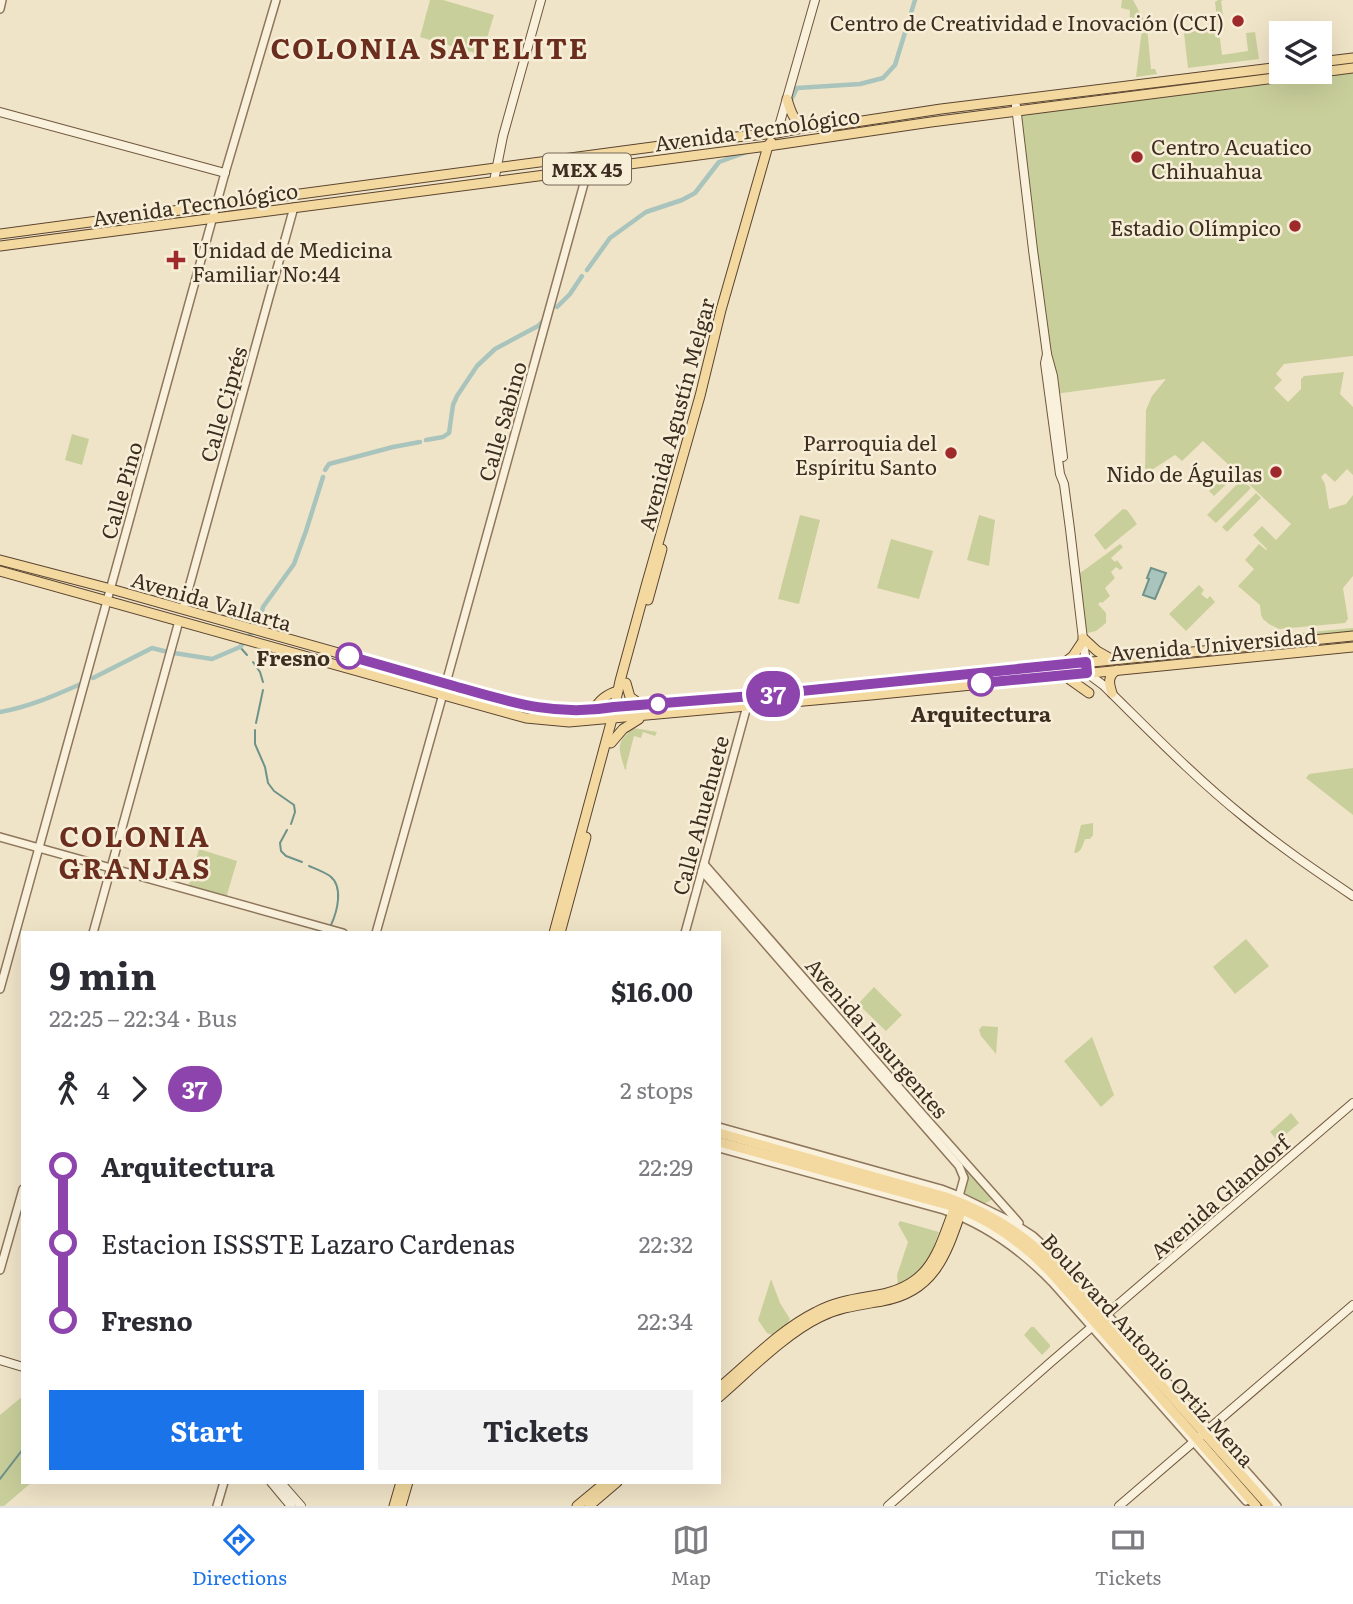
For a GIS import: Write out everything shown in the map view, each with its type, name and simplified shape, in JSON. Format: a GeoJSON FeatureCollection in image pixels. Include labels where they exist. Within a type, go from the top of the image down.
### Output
{"type":"FeatureCollection","features":[{"type":"Feature","properties":{"kind":"main road"},"geometry":{"type":"LineString","coordinates":[[495,181],[503,136],[541,0]]}},
{"type":"Feature","properties":{"kind":"main road","name":"Avenida Agustín Melgar"},"geometry":{"type":"LineString","coordinates":[[617,707],[618,691],[701,396],[721,310],[765,156],[777,132],[788,99],[815,0]]}},
{"type":"Feature","properties":{"kind":"main road"},"geometry":{"type":"LineString","coordinates":[[1332,61],[1353,58]]}},
{"type":"Feature","properties":{"kind":"main road","name":"Avenida Tecnológico"},"geometry":{"type":"LineString","coordinates":[[0,234],[1269,68]]}},
{"type":"Feature","properties":{"kind":"main road","name":"Avenida Tecnológico"},"geometry":{"type":"LineString","coordinates":[[0,246],[1353,68]]}},
{"type":"Feature","properties":{"kind":"main road"},"geometry":{"type":"LineString","coordinates":[[788,99],[793,117],[807,127]]}},
{"type":"Feature","properties":{"kind":"main road"},"geometry":{"type":"LineString","coordinates":[[1015,100],[1047,354],[1053,376],[1087,667],[1204,782],[1245,818],[1353,896]]}},
{"type":"Feature","properties":{"kind":"main road"},"geometry":{"type":"LineString","coordinates":[[0,111],[225,173]]}},
{"type":"Feature","properties":{"kind":"main road","name":"Avenida Agustín Melgar"},"geometry":{"type":"LineString","coordinates":[[617,707],[706,397],[771,145]]}},
{"type":"Feature","properties":{"kind":"main road"},"geometry":{"type":"LineString","coordinates":[[756,147],[765,156]]}},
{"type":"Feature","properties":{"kind":"main road","name":"Avenida Vallarta"},"geometry":{"type":"LineString","coordinates":[[0,560],[530,707],[564,711],[593,711],[617,707]]}},
{"type":"Feature","properties":{"kind":"main road","name":"Avenida Vallarta"},"geometry":{"type":"LineString","coordinates":[[0,571],[526,718],[569,722],[615,719]]}},
{"type":"Feature","properties":{"kind":"main road","name":"Avenida Universidad"},"geometry":{"type":"LineString","coordinates":[[615,719],[1063,675],[1112,660],[1353,636]]}},
{"type":"Feature","properties":{"kind":"main road"},"geometry":{"type":"LineString","coordinates":[[1083,640],[1112,660]]}},
{"type":"Feature","properties":{"kind":"main road"},"geometry":{"type":"LineString","coordinates":[[1062,664],[1073,656],[1083,640]]}},
{"type":"Feature","properties":{"kind":"main road","name":"Avenida Universidad"},"geometry":{"type":"LineString","coordinates":[[617,707],[1062,664],[1119,669],[1238,660],[1353,647]]}},
{"type":"Feature","properties":{"kind":"main road"},"geometry":{"type":"LineString","coordinates":[[1112,693],[1110,678],[1119,669]]}},
{"type":"Feature","properties":{"kind":"main road"},"geometry":{"type":"LineString","coordinates":[[1063,675],[1089,693]]}},
{"type":"Feature","properties":{"kind":"main road"},"geometry":{"type":"LineString","coordinates":[[626,682],[630,697],[641,705]]}},
{"type":"Feature","properties":{"kind":"main road"},"geometry":{"type":"LineString","coordinates":[[593,711],[607,694],[618,691]]}},
{"type":"Feature","properties":{"kind":"main road"},"geometry":{"type":"LineString","coordinates":[[555,931],[617,707]]}},
{"type":"Feature","properties":{"kind":"main road"},"geometry":{"type":"LineString","coordinates":[[561,931],[609,741],[628,725],[645,716]]}},
{"type":"Feature","properties":{"kind":"main road"},"geometry":{"type":"LineString","coordinates":[[592,721],[600,727],[609,741]]}},
{"type":"Feature","properties":{"kind":"main road","name":"Avenida Glandorf"},"geometry":{"type":"LineString","coordinates":[[888,1506],[1353,1103]]}},
{"type":"Feature","properties":{"kind":"main road","name":"Boulevard Antonio Ortiz Mena"},"geometry":{"type":"LineString","coordinates":[[721,1134],[1000,1222],[1035,1247],[1058,1269],[1099,1321],[1200,1435],[1240,1469],[1269,1506]]}},
{"type":"Feature","properties":{"kind":"main road","name":"Boulevard Antonio Ortiz Mena"},"geometry":{"type":"LineString","coordinates":[[721,1143],[961,1209],[1007,1235],[1034,1256],[1145,1363],[1253,1506]]}},
{"type":"Feature","properties":{"kind":"main road"},"geometry":{"type":"LineString","coordinates":[[721,1386],[814,1312],[841,1301],[894,1291],[914,1282],[933,1260],[961,1209]]}},
{"type":"Feature","properties":{"kind":"main road"},"geometry":{"type":"LineString","coordinates":[[721,1395],[786,1340],[816,1319],[843,1308],[892,1299],[917,1289],[940,1265],[961,1209]]}},
{"type":"Feature","properties":{"kind":"main road"},"geometry":{"type":"LineString","coordinates":[[1119,1506],[1353,1305]]}},
{"type":"Feature","properties":{"kind":"main road"},"geometry":{"type":"LineString","coordinates":[[0,1360],[21,1366]]}},
{"type":"Feature","properties":{"kind":"main road"},"geometry":{"type":"LineString","coordinates":[[273,1484],[291,1506]]}},
{"type":"Feature","properties":{"kind":"main road"},"geometry":{"type":"LineString","coordinates":[[282,1484],[301,1506]]}},
{"type":"Feature","properties":{"kind":"main road"},"geometry":{"type":"LineString","coordinates":[[394,1506],[400,1484]]}},
{"type":"Feature","properties":{"kind":"main road"},"geometry":{"type":"LineString","coordinates":[[401,1506],[407,1484]]}},
{"type":"Feature","properties":{"kind":"main road"},"geometry":{"type":"LineString","coordinates":[[577,1506],[604,1484]]}},
{"type":"Feature","properties":{"kind":"main road"},"geometry":{"type":"LineString","coordinates":[[589,1506],[615,1484]]}},
{"type":"Feature","properties":{"kind":"street"},"geometry":{"type":"LineString","coordinates":[[0,9],[2,0]]}},
{"type":"Feature","properties":{"kind":"street","name":"Calle Pino"},"geometry":{"type":"LineString","coordinates":[[0,989],[225,173],[276,0]]}},
{"type":"Feature","properties":{"kind":"street","name":"Calle Sabino"},"geometry":{"type":"LineString","coordinates":[[446,683],[588,169]]}},
{"type":"Feature","properties":{"kind":"street","name":"Calle Ciprés"},"geometry":{"type":"LineString","coordinates":[[183,609],[294,207]]}},
{"type":"Feature","properties":{"kind":"street"},"geometry":{"type":"LineString","coordinates":[[94,931],[179,621]]}},
{"type":"Feature","properties":{"kind":"street"},"geometry":{"type":"LineString","coordinates":[[377,931],[443,694]]}},
{"type":"Feature","properties":{"kind":"street","name":"Calle Ahuehuete"},"geometry":{"type":"LineString","coordinates":[[686,931],[747,706]]}},
{"type":"Feature","properties":{"kind":"street"},"geometry":{"type":"LineString","coordinates":[[0,837],[336,931]]}},
{"type":"Feature","properties":{"kind":"street","name":"Avenida Insurgentes"},"geometry":{"type":"LineString","coordinates":[[703,867],[959,1166],[964,1178],[961,1209]]}},
{"type":"Feature","properties":{"kind":"street","name":"Avenida Insurgentes"},"geometry":{"type":"LineString","coordinates":[[703,867],[1027,1232]]}},
{"type":"Feature","properties":{"kind":"street"},"geometry":{"type":"LineString","coordinates":[[721,1128],[762,1139],[961,1209]]}},
{"type":"Feature","properties":{"kind":"street"},"geometry":{"type":"LineString","coordinates":[[721,1149],[799,1170],[1001,1216],[1027,1232],[1058,1259],[1099,1321]]}},
{"type":"Feature","properties":{"kind":"street"},"geometry":{"type":"LineString","coordinates":[[0,1270],[21,1196]]}},
{"type":"Feature","properties":{"kind":"street"},"geometry":{"type":"LineString","coordinates":[[1240,1469],[1277,1506]]}},
{"type":"Feature","properties":{"kind":"street"},"geometry":{"type":"LineString","coordinates":[[217,1506],[223,1484]]}},
{"type":"Feature","properties":{"kind":"green space"},"geometry":{"type":"Polygon","coordinates":[[[430,0],[443,0],[494,15],[482,55],[420,37],[430,0]]]}},
{"type":"Feature","properties":{"kind":"green space"},"geometry":{"type":"Polygon","coordinates":[[[1122,0],[1133,0],[1147,26],[1151,69],[1155,69],[1157,74],[1136,77],[1142,29],[1129,27],[1130,10],[1121,8],[1122,0]]]}},
{"type":"Feature","properties":{"kind":"green space"},"geometry":{"type":"Polygon","coordinates":[[[1223,0],[1225,30],[1219,31],[1222,55],[1248,51],[1246,33],[1255,32],[1259,59],[1188,68],[1184,33],[1218,27],[1215,2],[1223,0]]]}},
{"type":"Feature","properties":{"kind":"green space"},"geometry":{"type":"Polygon","coordinates":[[[1353,68],[1353,356],[1284,364],[1276,374],[1282,380],[1274,388],[1288,402],[1301,389],[1301,379],[1304,376],[1344,372],[1340,394],[1353,407],[1353,475],[1347,469],[1335,482],[1325,473],[1321,477],[1325,484],[1329,509],[1346,504],[1353,495],[1353,576],[1343,588],[1348,619],[1345,623],[1279,629],[1263,619],[1260,605],[1238,586],[1254,569],[1245,560],[1259,544],[1267,549],[1253,535],[1262,526],[1276,540],[1291,524],[1233,469],[1237,474],[1214,496],[1209,491],[1232,468],[1203,441],[1182,461],[1175,455],[1145,473],[1146,410],[1152,396],[1166,379],[1055,394],[1016,112],[1269,79],[1269,84],[1332,84],[1332,71],[1353,68]]]}},
{"type":"Feature","properties":{"kind":"green space"},"geometry":{"type":"Polygon","coordinates":[[[72,434],[89,439],[82,465],[65,460],[72,434]]]}},
{"type":"Feature","properties":{"kind":"green space"},"geometry":{"type":"Polygon","coordinates":[[[1242,479],[1251,488],[1216,523],[1207,515],[1242,479]]]}},
{"type":"Feature","properties":{"kind":"green space"},"geometry":{"type":"Polygon","coordinates":[[[1256,493],[1261,498],[1227,532],[1222,527],[1256,493]]]}},
{"type":"Feature","properties":{"kind":"green space"},"geometry":{"type":"Polygon","coordinates":[[[1123,509],[1127,510],[1137,524],[1105,550],[1094,535],[1123,509]]]}},
{"type":"Feature","properties":{"kind":"green space"},"geometry":{"type":"Polygon","coordinates":[[[800,515],[820,520],[799,604],[778,599],[800,515]]]}},
{"type":"Feature","properties":{"kind":"green space"},"geometry":{"type":"Polygon","coordinates":[[[979,515],[995,520],[989,566],[967,560],[979,515]]]}},
{"type":"Feature","properties":{"kind":"green space"},"geometry":{"type":"Polygon","coordinates":[[[891,539],[933,551],[919,599],[877,588],[891,539]]]}},
{"type":"Feature","properties":{"kind":"green space"},"geometry":{"type":"Polygon","coordinates":[[[1120,544],[1123,547],[1111,558],[1115,562],[1117,560],[1123,568],[1120,570],[1116,567],[1111,572],[1115,578],[1105,588],[1110,596],[1098,604],[1106,613],[1106,623],[1096,631],[1083,634],[1076,576],[1120,544]]]}},
{"type":"Feature","properties":{"kind":"green space"},"geometry":{"type":"Polygon","coordinates":[[[1199,585],[1204,590],[1201,594],[1207,599],[1210,596],[1215,602],[1186,631],[1169,614],[1199,585]]]}},
{"type":"Feature","properties":{"kind":"green space"},"geometry":{"type":"Polygon","coordinates":[[[1353,628],[1353,635],[1227,647],[1226,640],[1353,628]]]}},
{"type":"Feature","properties":{"kind":"green space"},"geometry":{"type":"Polygon","coordinates":[[[634,728],[657,732],[655,736],[643,732],[641,738],[634,736],[625,770],[621,757],[621,742],[634,728]]]}},
{"type":"Feature","properties":{"kind":"green space"},"geometry":{"type":"Polygon","coordinates":[[[1353,768],[1353,815],[1306,778],[1309,774],[1353,768]]]}},
{"type":"Feature","properties":{"kind":"green space"},"geometry":{"type":"Polygon","coordinates":[[[1093,823],[1093,835],[1090,839],[1085,839],[1080,850],[1074,853],[1081,825],[1093,823]]]}},
{"type":"Feature","properties":{"kind":"green space"},"geometry":{"type":"Polygon","coordinates":[[[199,849],[237,861],[226,898],[188,888],[199,849]]]}},
{"type":"Feature","properties":{"kind":"green space"},"geometry":{"type":"Polygon","coordinates":[[[1246,939],[1269,966],[1235,994],[1213,967],[1246,939]]]}},
{"type":"Feature","properties":{"kind":"green space"},"geometry":{"type":"Polygon","coordinates":[[[874,987],[902,1015],[886,1031],[858,1004],[874,987]]]}},
{"type":"Feature","properties":{"kind":"green space"},"geometry":{"type":"Polygon","coordinates":[[[982,1026],[998,1027],[996,1054],[981,1036],[979,1030],[982,1026]]]}},
{"type":"Feature","properties":{"kind":"green space"},"geometry":{"type":"Polygon","coordinates":[[[1092,1037],[1114,1095],[1101,1107],[1064,1061],[1092,1037]]]}},
{"type":"Feature","properties":{"kind":"green space"},"geometry":{"type":"Polygon","coordinates":[[[1291,1113],[1299,1123],[1278,1141],[1270,1132],[1291,1113]]]}},
{"type":"Feature","properties":{"kind":"green space"},"geometry":{"type":"Polygon","coordinates":[[[945,1140],[995,1198],[982,1205],[959,1196],[963,1182],[945,1140]]]}},
{"type":"Feature","properties":{"kind":"green space"},"geometry":{"type":"Polygon","coordinates":[[[900,1221],[939,1232],[925,1264],[914,1276],[898,1285],[897,1275],[908,1242],[898,1224],[900,1221]]]}},
{"type":"Feature","properties":{"kind":"green space"},"geometry":{"type":"Polygon","coordinates":[[[771,1279],[780,1303],[790,1319],[772,1335],[767,1333],[758,1320],[771,1279]]]}},
{"type":"Feature","properties":{"kind":"green space"},"geometry":{"type":"Polygon","coordinates":[[[1031,1327],[1050,1345],[1042,1355],[1024,1335],[1031,1327]]]}},
{"type":"Feature","properties":{"kind":"green space"},"geometry":{"type":"Polygon","coordinates":[[[21,1398],[21,1484],[30,1484],[4,1506],[0,1506],[0,1415],[21,1398]]]}},
{"type":"Feature","properties":{"kind":"water"},"geometry":{"type":"Polygon","coordinates":[[[1151,568],[1166,573],[1155,599],[1143,595],[1151,568]]]}},
{"type":"Feature","properties":{"kind":"waterway"},"geometry":{"type":"LineString","coordinates":[[792,98],[797,88],[860,84],[883,78],[895,65],[915,0]]}},
{"type":"Feature","properties":{"kind":"waterway"},"geometry":{"type":"LineString","coordinates":[[587,270],[610,238],[646,212],[695,193],[719,162],[747,152]]}},
{"type":"Feature","properties":{"kind":"waterway"},"geometry":{"type":"LineString","coordinates":[[557,307],[582,276]]}},
{"type":"Feature","properties":{"kind":"waterway"},"geometry":{"type":"LineString","coordinates":[[426,440],[449,433],[453,405],[477,366],[495,349],[538,326],[544,320]]}},
{"type":"Feature","properties":{"kind":"waterway"},"geometry":{"type":"LineString","coordinates":[[325,470],[329,464],[420,442]]}},
{"type":"Feature","properties":{"kind":"waterway"},"geometry":{"type":"LineString","coordinates":[[174,653],[212,659],[240,647],[259,624],[263,607],[294,564],[323,477]]}},
{"type":"Feature","properties":{"kind":"waterway"},"geometry":{"type":"LineString","coordinates":[[240,647],[247,655]]}},
{"type":"Feature","properties":{"kind":"waterway"},"geometry":{"type":"LineString","coordinates":[[93,678],[152,648],[168,652]]}},
{"type":"Feature","properties":{"kind":"waterway"},"geometry":{"type":"LineString","coordinates":[[253,662],[263,682]]}},
{"type":"Feature","properties":{"kind":"waterway"},"geometry":{"type":"LineString","coordinates":[[0,712],[32,704],[83,683]]}},
{"type":"Feature","properties":{"kind":"waterway"},"geometry":{"type":"LineString","coordinates":[[256,723],[263,690]]}},
{"type":"Feature","properties":{"kind":"waterway"},"geometry":{"type":"LineString","coordinates":[[255,730],[255,744],[265,767],[268,783],[274,791],[294,805],[291,824]]}},
{"type":"Feature","properties":{"kind":"waterway"},"geometry":{"type":"LineString","coordinates":[[287,830],[280,843],[281,851],[286,856],[302,862]]}},
{"type":"Feature","properties":{"kind":"waterway"},"geometry":{"type":"LineString","coordinates":[[309,866],[330,876],[337,886],[337,907],[331,925]]}},
{"type":"Feature","properties":{"kind":"waterway"},"geometry":{"type":"LineString","coordinates":[[0,1479],[21,1452]]}},
{"type":"Feature","properties":{"kind":"bus line","name":"37"},"geometry":{"type":"LineString","coordinates":[[349,656],[530,707],[564,711],[593,711],[1086,662],[1087,673],[981,683]]}},
{"type":"Feature","properties":{"kind":"place","name":"Centro de Creatividad e Inovación (CCI)"},"geometry":{"type":"Point","coordinates":[1238,21]}},
{"type":"Feature","properties":{"kind":"place","name":"Centro Acuatico Chihuahua"},"geometry":{"type":"Point","coordinates":[1137,157]}},
{"type":"Feature","properties":{"kind":"place","name":"Estadio Olímpico"},"geometry":{"type":"Point","coordinates":[1295,226]}},
{"type":"Feature","properties":{"kind":"place","name":"Unidad de Medicina Familiar No:44"},"geometry":{"type":"Point","coordinates":[176,260]}},
{"type":"Feature","properties":{"kind":"place","name":"Parroquia del Espíritu Santo"},"geometry":{"type":"Point","coordinates":[951,453]}},
{"type":"Feature","properties":{"kind":"place","name":"Nido de Águilas"},"geometry":{"type":"Point","coordinates":[1276,472]}},
{"type":"Feature","properties":{"kind":"place","name":"Fresno"},"geometry":{"type":"Point","coordinates":[349,656]}},
{"type":"Feature","properties":{"kind":"place","name":"Arquitectura"},"geometry":{"type":"Point","coordinates":[981,683]}},
{"type":"Feature","properties":{"kind":"district","name":"COLONIA SATELITE"},"geometry":{"type":"Point","coordinates":[430,47]}},
{"type":"Feature","properties":{"kind":"district","name":"COLONIA GRANJAS"},"geometry":{"type":"Point","coordinates":[135,851]}}]}
